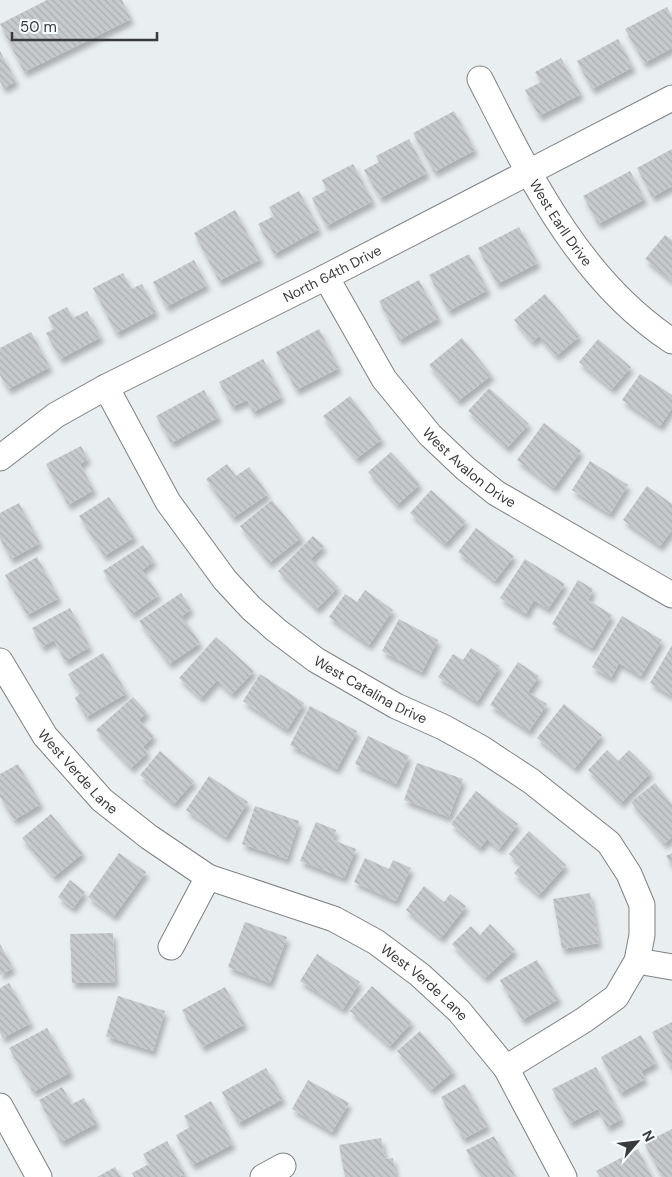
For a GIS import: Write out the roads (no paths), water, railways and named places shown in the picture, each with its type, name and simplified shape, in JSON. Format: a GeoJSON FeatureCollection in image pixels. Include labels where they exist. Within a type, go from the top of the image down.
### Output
{"type":"FeatureCollection","features":[{"type":"Feature","properties":{"kind":"street","name":"West Earll Drive"},"geometry":{"type":"LineString","coordinates":[[480,79],[527,172],[565,232],[591,266],[644,321],[672,341]]}},
{"type":"Feature","properties":{"kind":"street","name":"North 64th Drive"},"geometry":{"type":"LineString","coordinates":[[0,458],[56,415],[106,387],[326,277],[672,98]]}},
{"type":"Feature","properties":{"kind":"street","name":"West Avalon Drive"},"geometry":{"type":"LineString","coordinates":[[326,277],[384,379],[430,435],[466,469],[496,492],[672,596]]}},
{"type":"Feature","properties":{"kind":"street","name":"West Catalina Drive"},"geometry":{"type":"LineString","coordinates":[[106,387],[168,502],[225,580],[251,608],[276,630],[316,660],[396,706],[443,727],[490,754],[531,781],[609,844],[629,874],[642,905],[642,935],[637,961],[616,997],[584,1020],[506,1068]]}},
{"type":"Feature","properties":{"kind":"street","name":"West Verde Lane"},"geometry":{"type":"LineString","coordinates":[[0,661],[45,736],[102,800],[149,837],[208,877],[334,918],[376,942],[420,975],[459,1011],[506,1068],[564,1177]]}},
{"type":"Feature","properties":{"kind":"street"},"geometry":{"type":"LineString","coordinates":[[171,948],[208,877]]}},
{"type":"Feature","properties":{"kind":"street"},"geometry":{"type":"LineString","coordinates":[[637,961],[672,968]]}},
{"type":"Feature","properties":{"kind":"street"},"geometry":{"type":"LineString","coordinates":[[0,1106],[39,1177]]}}]}
